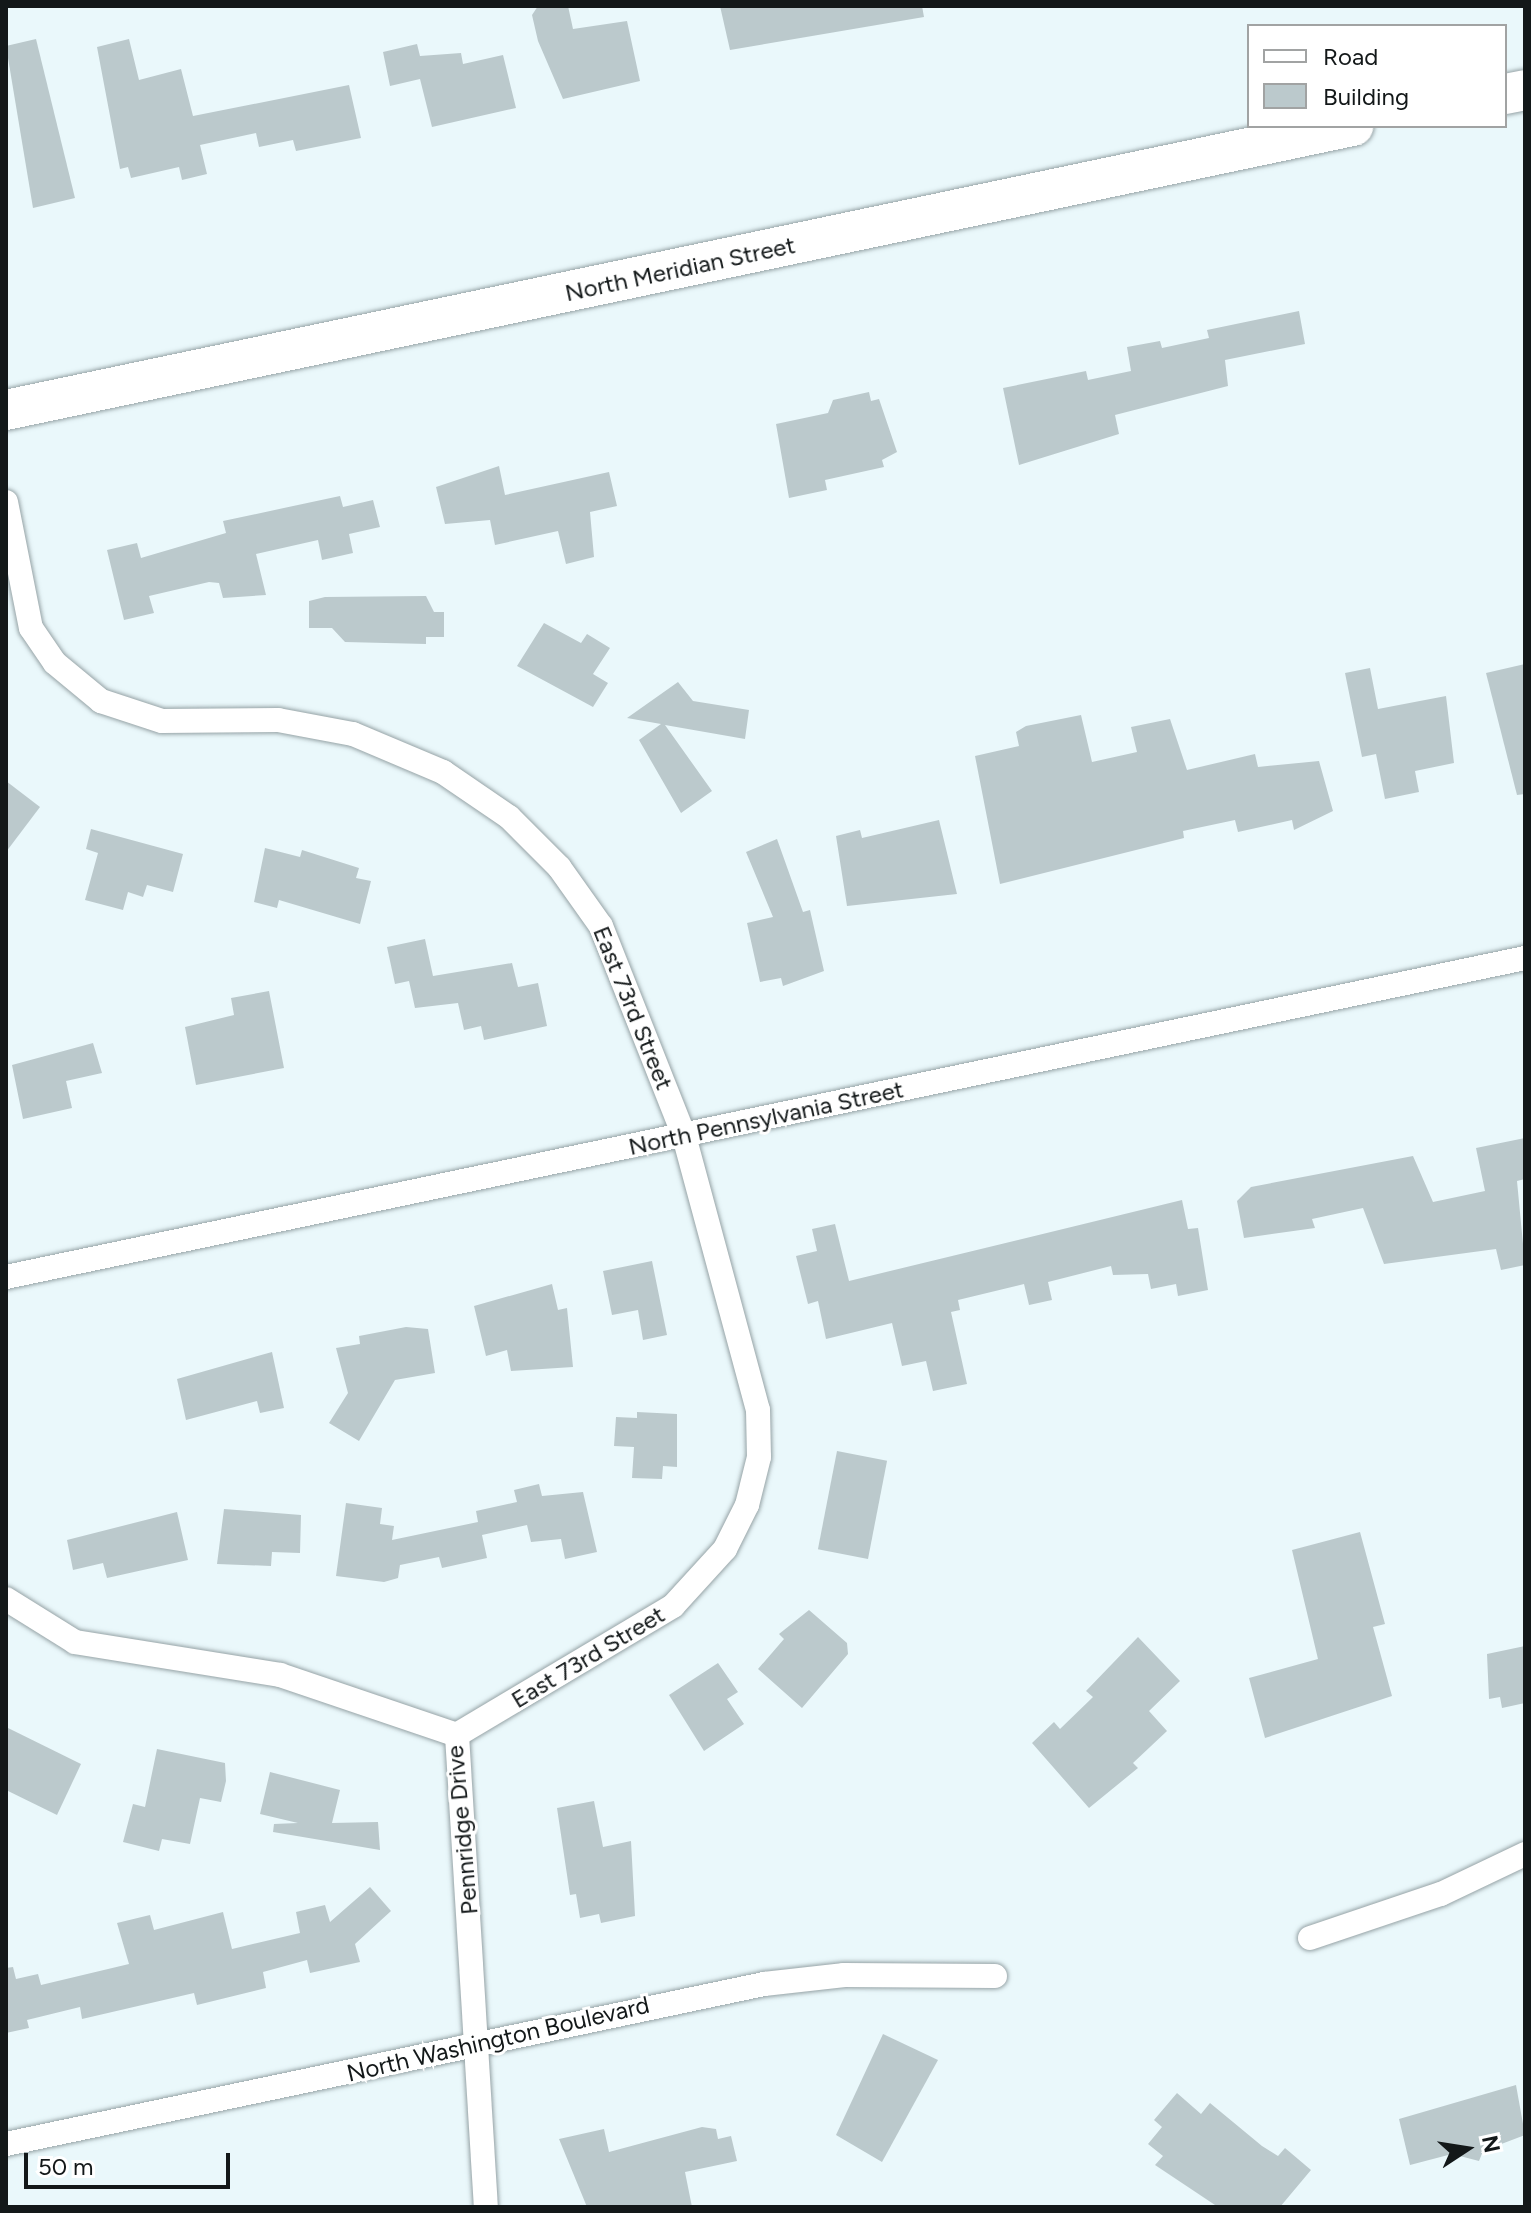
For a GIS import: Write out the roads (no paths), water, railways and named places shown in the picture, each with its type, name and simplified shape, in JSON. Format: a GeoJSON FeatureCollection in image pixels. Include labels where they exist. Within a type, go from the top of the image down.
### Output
{"type":"FeatureCollection","features":[{"type":"Feature","properties":{"kind":"main road","name":"North Meridian Street"},"geometry":{"type":"LineString","coordinates":[[6,410],[1344,128]]}},
{"type":"Feature","properties":{"kind":"street","name":"East 73rd Street"},"geometry":{"type":"LineString","coordinates":[[6,502],[31,628],[55,663],[101,701],[162,721],[278,720],[353,734],[443,772],[515,823],[601,926],[684,1136],[758,1410],[759,1457],[747,1505],[725,1549],[673,1606],[457,1735]]}},
{"type":"Feature","properties":{"kind":"street","name":"North Pennsylvania Street"},"geometry":{"type":"LineString","coordinates":[[6,1277],[1525,958]]}},
{"type":"Feature","properties":{"kind":"street","name":"Pennridge Drive"},"geometry":{"type":"LineString","coordinates":[[6,1599],[75,1642],[280,1675],[457,1735],[486,2207]]}},
{"type":"Feature","properties":{"kind":"street"},"geometry":{"type":"LineString","coordinates":[[1310,1938],[1441,1894],[1525,1854]]}},
{"type":"Feature","properties":{"kind":"street","name":"North Washington Boulevard"},"geometry":{"type":"LineString","coordinates":[[6,2144],[478,2047],[764,1984],[844,1975],[995,1976]]}}]}
